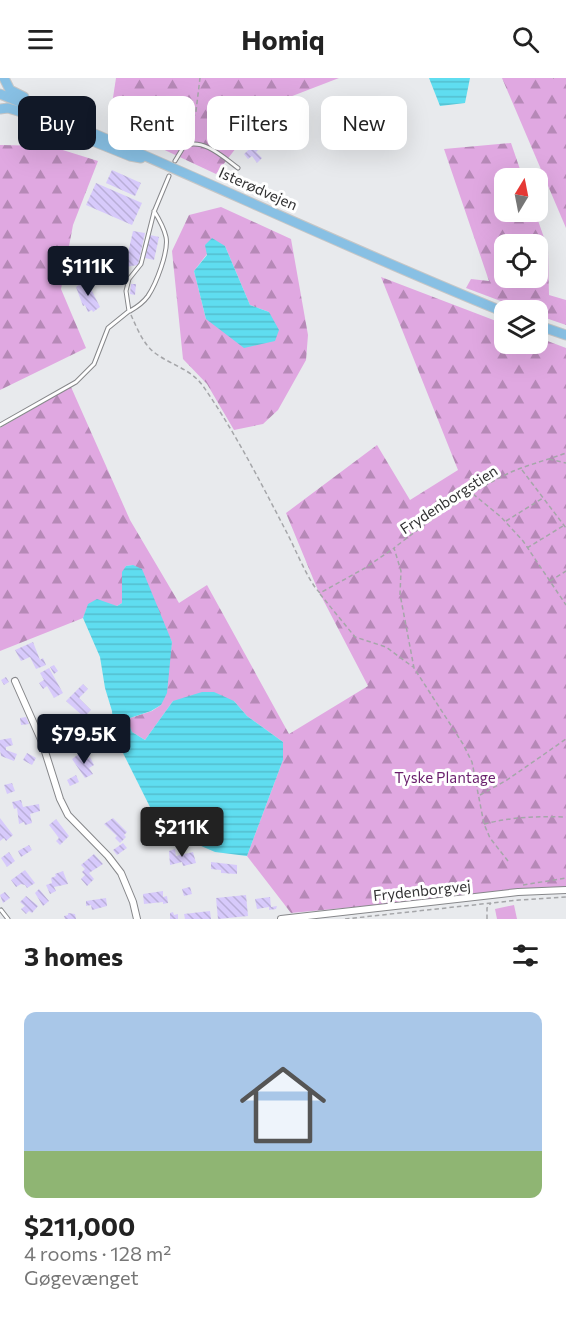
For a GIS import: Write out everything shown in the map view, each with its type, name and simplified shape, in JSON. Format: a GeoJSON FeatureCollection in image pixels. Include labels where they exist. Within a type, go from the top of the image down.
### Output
{"type":"FeatureCollection","features":[{"type":"Feature","properties":{"kind":"highway"},"geometry":{"type":"LineString","coordinates":[[4,78],[10,90],[23,96]]}},
{"type":"Feature","properties":{"kind":"highway","name":"Isterødvejen"},"geometry":{"type":"LineString","coordinates":[[0,94],[18,101]]}},
{"type":"Feature","properties":{"kind":"highway"},"geometry":{"type":"LineString","coordinates":[[0,109],[8,108],[18,111],[130,156],[159,162]]}},
{"type":"Feature","properties":{"kind":"highway","name":"Isterødvejen"},"geometry":{"type":"LineString","coordinates":[[96,134],[415,276],[494,308]]}},
{"type":"Feature","properties":{"kind":"highway"},"geometry":{"type":"LineString","coordinates":[[548,329],[566,335]]}},
{"type":"Feature","properties":{"kind":"street"},"geometry":{"type":"LineString","coordinates":[[15,681],[42,742],[60,799],[68,815],[108,856],[121,873],[128,886],[137,919]]}},
{"type":"Feature","properties":{"kind":"street","name":"Frydenborgvej"},"geometry":{"type":"LineString","coordinates":[[281,919],[518,892],[566,890]]}},
{"type":"Feature","properties":{"kind":"lane"},"geometry":{"type":"LineString","coordinates":[[195,145],[200,144],[217,152],[238,168]]}},
{"type":"Feature","properties":{"kind":"lane"},"geometry":{"type":"LineString","coordinates":[[175,161],[182,150]]}},
{"type":"Feature","properties":{"kind":"lane"},"geometry":{"type":"LineString","coordinates":[[129,311],[126,291],[129,279],[141,264],[154,211],[169,176]]}},
{"type":"Feature","properties":{"kind":"lane"},"geometry":{"type":"LineString","coordinates":[[0,425],[76,382],[94,364],[108,328],[138,306],[147,296],[167,246],[166,236],[154,211]]}},
{"type":"Feature","properties":{"kind":"lane"},"geometry":{"type":"LineString","coordinates":[[1,910],[8,919]]}},
{"type":"Feature","properties":{"kind":"path"},"geometry":{"type":"LineString","coordinates":[[195,114],[200,78]]}},
{"type":"Feature","properties":{"kind":"path"},"geometry":{"type":"LineString","coordinates":[[129,311],[147,345],[155,353],[189,371],[203,386],[228,423],[303,562],[314,587],[356,637],[386,647],[414,668]]}},
{"type":"Feature","properties":{"kind":"path","name":"Frydenborgstien"},"geometry":{"type":"LineString","coordinates":[[508,861],[490,838],[484,824],[472,762],[464,744],[414,668],[400,594],[401,571],[394,549],[424,525],[472,493],[522,469],[566,453]]}},
{"type":"Feature","properties":{"kind":"path"},"geometry":{"type":"LineString","coordinates":[[549,459],[566,463]]}},
{"type":"Feature","properties":{"kind":"path"},"geometry":{"type":"LineString","coordinates":[[522,469],[565,527],[527,548]]}},
{"type":"Feature","properties":{"kind":"path"},"geometry":{"type":"LineString","coordinates":[[472,493],[505,522],[527,548],[566,605]]}},
{"type":"Feature","properties":{"kind":"path"},"geometry":{"type":"LineString","coordinates":[[505,522],[543,498]]}},
{"type":"Feature","properties":{"kind":"path"},"geometry":{"type":"LineString","coordinates":[[320,593],[394,549]]}},
{"type":"Feature","properties":{"kind":"path"},"geometry":{"type":"LineString","coordinates":[[550,581],[566,571]]}},
{"type":"Feature","properties":{"kind":"path"},"geometry":{"type":"LineString","coordinates":[[479,796],[507,780],[566,739]]}},
{"type":"Feature","properties":{"kind":"path"},"geometry":{"type":"LineString","coordinates":[[484,824],[502,819],[530,816],[566,818]]}},
{"type":"Feature","properties":{"kind":"path"},"geometry":{"type":"LineString","coordinates":[[519,886],[566,878]]}},
{"type":"Feature","properties":{"kind":"path"},"geometry":{"type":"LineString","coordinates":[[345,919],[566,897]]}},
{"type":"Feature","properties":{"kind":"path"},"geometry":{"type":"LineString","coordinates":[[487,919],[491,903]]}},
{"type":"Feature","properties":{"kind":"green space"},"geometry":{"type":"Polygon","coordinates":[[[116,78],[339,78],[292,96],[207,96],[207,150],[234,150],[216,174],[165,150],[195,150],[195,96],[113,96],[116,78]]]}},
{"type":"Feature","properties":{"kind":"green space"},"geometry":{"type":"Polygon","coordinates":[[[502,78],[566,78],[566,228],[548,186],[548,168],[540,168],[502,78]]]}},
{"type":"Feature","properties":{"kind":"green space"},"geometry":{"type":"Polygon","coordinates":[[[511,143],[520,168],[494,168],[494,222],[539,222],[543,234],[494,234],[494,288],[548,288],[548,249],[549,295],[566,300],[566,325],[548,319],[548,300],[498,300],[466,288],[471,279],[489,281],[444,149],[511,143]]]}},
{"type":"Feature","properties":{"kind":"green space"},"geometry":{"type":"Polygon","coordinates":[[[0,145],[18,145],[18,150],[63,150],[98,161],[73,225],[61,289],[86,348],[0,390],[0,145]]]}},
{"type":"Feature","properties":{"kind":"green space"},"geometry":{"type":"Polygon","coordinates":[[[221,207],[291,239],[308,335],[306,360],[278,410],[263,424],[234,430],[207,384],[183,359],[172,251],[189,215],[221,207]],[[225,246],[207,254],[194,271],[206,319],[269,312],[250,305],[225,246]]]}},
{"type":"Feature","properties":{"kind":"green space","name":"Tyske Plantage"},"geometry":{"type":"Polygon","coordinates":[[[381,277],[494,320],[494,354],[548,354],[548,341],[566,348],[566,887],[291,913],[247,856],[283,760],[283,742],[247,716],[234,701],[173,701],[145,740],[132,732],[127,719],[152,711],[161,705],[172,642],[133,565],[126,566],[123,572],[122,603],[117,606],[88,605],[83,618],[0,651],[0,428],[71,387],[130,520],[179,603],[207,585],[289,734],[368,686],[317,588],[286,513],[377,445],[410,500],[458,470],[381,277]]]}},
{"type":"Feature","properties":{"kind":"green space"},"geometry":{"type":"Polygon","coordinates":[[[514,905],[517,919],[497,919],[495,909],[514,905]]]}},
{"type":"Feature","properties":{"kind":"water"},"geometry":{"type":"Polygon","coordinates":[[[429,78],[470,78],[465,103],[440,106],[429,78]]]}},
{"type":"Feature","properties":{"kind":"water"},"geometry":{"type":"Polygon","coordinates":[[[212,238],[225,246],[250,305],[269,312],[279,330],[275,341],[244,348],[206,319],[194,271],[207,255],[205,245],[212,238]]]}},
{"type":"Feature","properties":{"kind":"water"},"geometry":{"type":"Polygon","coordinates":[[[133,565],[142,569],[172,642],[167,693],[161,705],[127,719],[132,732],[145,740],[173,701],[202,692],[214,692],[234,701],[247,716],[283,742],[283,760],[247,856],[215,852],[178,836],[153,813],[114,735],[112,711],[105,688],[100,657],[83,618],[88,604],[97,599],[117,606],[122,603],[122,572],[126,566],[133,565]]]}},
{"type":"Feature","properties":{"kind":"building"},"geometry":{"type":"Polygon","coordinates":[[[248,150],[258,150],[256,152],[262,158],[257,163],[252,156],[248,159],[244,154],[248,150]]]}},
{"type":"Feature","properties":{"kind":"building"},"geometry":{"type":"Polygon","coordinates":[[[112,170],[141,183],[135,196],[106,183],[112,170]]]}},
{"type":"Feature","properties":{"kind":"building"},"geometry":{"type":"Polygon","coordinates":[[[96,183],[142,203],[132,225],[86,205],[96,183]]]}},
{"type":"Feature","properties":{"kind":"building"},"geometry":{"type":"Polygon","coordinates":[[[133,231],[145,233],[138,265],[125,267],[133,231]]]}},
{"type":"Feature","properties":{"kind":"building"},"geometry":{"type":"Polygon","coordinates":[[[150,235],[159,237],[154,260],[145,258],[150,235]]]}},
{"type":"Feature","properties":{"kind":"building"},"geometry":{"type":"Polygon","coordinates":[[[98,247],[101,270],[93,272],[90,248],[98,247]]]}},
{"type":"Feature","properties":{"kind":"building"},"geometry":{"type":"Polygon","coordinates":[[[84,281],[85,283],[87,281],[100,307],[93,312],[92,310],[88,312],[85,305],[83,306],[76,287],[84,281]]]}},
{"type":"Feature","properties":{"kind":"building"},"geometry":{"type":"Polygon","coordinates":[[[131,284],[136,284],[135,295],[130,294],[131,284]]]}},
{"type":"Feature","properties":{"kind":"building"},"geometry":{"type":"Polygon","coordinates":[[[33,642],[40,660],[43,658],[46,665],[36,669],[30,657],[21,661],[15,650],[33,642]]]}},
{"type":"Feature","properties":{"kind":"building"},"geometry":{"type":"Polygon","coordinates":[[[54,665],[58,671],[54,674],[50,667],[54,665]]]}},
{"type":"Feature","properties":{"kind":"building"},"geometry":{"type":"Polygon","coordinates":[[[49,668],[63,693],[54,698],[47,686],[43,689],[39,683],[44,680],[40,673],[49,668]]]}},
{"type":"Feature","properties":{"kind":"building"},"geometry":{"type":"Polygon","coordinates":[[[6,677],[9,682],[4,685],[1,680],[6,677]]]}},
{"type":"Feature","properties":{"kind":"building"},"geometry":{"type":"Polygon","coordinates":[[[83,684],[88,689],[79,698],[91,710],[84,717],[66,701],[83,684]]]}},
{"type":"Feature","properties":{"kind":"building"},"geometry":{"type":"Polygon","coordinates":[[[26,717],[29,724],[21,725],[20,718],[26,717]]]}},
{"type":"Feature","properties":{"kind":"building"},"geometry":{"type":"Polygon","coordinates":[[[11,738],[13,745],[6,747],[6,750],[17,754],[14,761],[1,756],[0,750],[0,740],[11,738]]]}},
{"type":"Feature","properties":{"kind":"building"},"geometry":{"type":"Polygon","coordinates":[[[27,753],[36,758],[32,765],[23,760],[27,753]]]}},
{"type":"Feature","properties":{"kind":"building"},"geometry":{"type":"Polygon","coordinates":[[[79,754],[85,761],[90,757],[94,765],[89,768],[93,774],[85,778],[72,759],[79,754]]]}},
{"type":"Feature","properties":{"kind":"building"},"geometry":{"type":"Polygon","coordinates":[[[76,775],[79,782],[70,786],[67,780],[76,775]]]}},
{"type":"Feature","properties":{"kind":"building"},"geometry":{"type":"Polygon","coordinates":[[[12,783],[15,791],[7,794],[4,785],[12,783]]]}},
{"type":"Feature","properties":{"kind":"building"},"geometry":{"type":"Polygon","coordinates":[[[21,800],[23,807],[39,804],[40,811],[30,814],[32,823],[19,824],[17,808],[14,809],[12,802],[21,800]]]}},
{"type":"Feature","properties":{"kind":"building"},"geometry":{"type":"Polygon","coordinates":[[[0,818],[13,835],[6,841],[4,838],[0,841],[0,818]]]}},
{"type":"Feature","properties":{"kind":"building"},"geometry":{"type":"Polygon","coordinates":[[[113,818],[127,832],[124,835],[126,837],[120,843],[115,838],[117,836],[104,824],[113,818]]]}},
{"type":"Feature","properties":{"kind":"building"},"geometry":{"type":"Polygon","coordinates":[[[56,819],[69,836],[60,845],[56,841],[59,838],[49,825],[56,819]]]}},
{"type":"Feature","properties":{"kind":"building"},"geometry":{"type":"Polygon","coordinates":[[[123,843],[127,848],[117,855],[113,850],[123,843]]]}},
{"type":"Feature","properties":{"kind":"building"},"geometry":{"type":"Polygon","coordinates":[[[29,845],[32,850],[21,857],[18,851],[29,845]]]}},
{"type":"Feature","properties":{"kind":"building"},"geometry":{"type":"Polygon","coordinates":[[[175,849],[176,856],[193,852],[196,863],[183,866],[182,862],[170,865],[169,851],[175,849]]]}},
{"type":"Feature","properties":{"kind":"building"},"geometry":{"type":"Polygon","coordinates":[[[9,852],[15,861],[7,867],[1,858],[9,852]]]}},
{"type":"Feature","properties":{"kind":"building"},"geometry":{"type":"Polygon","coordinates":[[[94,854],[103,864],[89,873],[94,879],[87,886],[81,879],[85,875],[82,872],[85,869],[81,865],[94,854]]]}},
{"type":"Feature","properties":{"kind":"building"},"geometry":{"type":"Polygon","coordinates":[[[211,862],[237,865],[237,874],[221,873],[221,870],[211,869],[211,862]]]}},
{"type":"Feature","properties":{"kind":"building"},"geometry":{"type":"Polygon","coordinates":[[[25,870],[35,883],[27,888],[21,884],[16,887],[11,880],[25,870]]]}},
{"type":"Feature","properties":{"kind":"building"},"geometry":{"type":"Polygon","coordinates":[[[63,871],[68,884],[54,887],[56,891],[50,894],[46,885],[52,883],[51,878],[56,876],[55,874],[63,871]]]}},
{"type":"Feature","properties":{"kind":"building"},"geometry":{"type":"Polygon","coordinates":[[[190,887],[192,894],[184,896],[182,889],[190,887]]]}},
{"type":"Feature","properties":{"kind":"building"},"geometry":{"type":"Polygon","coordinates":[[[39,889],[49,901],[43,906],[35,893],[39,889]]]}},
{"type":"Feature","properties":{"kind":"building"},"geometry":{"type":"Polygon","coordinates":[[[163,891],[163,897],[167,896],[168,903],[144,904],[143,894],[163,891]]]}},
{"type":"Feature","properties":{"kind":"building"},"geometry":{"type":"Polygon","coordinates":[[[5,892],[10,898],[3,903],[0,895],[5,892]]]}},
{"type":"Feature","properties":{"kind":"building"},"geometry":{"type":"Polygon","coordinates":[[[246,895],[248,916],[218,919],[216,898],[246,895]]]}},
{"type":"Feature","properties":{"kind":"building"},"geometry":{"type":"Polygon","coordinates":[[[26,896],[38,906],[32,913],[29,911],[26,914],[21,909],[25,906],[20,902],[26,896]]]}},
{"type":"Feature","properties":{"kind":"building"},"geometry":{"type":"Polygon","coordinates":[[[270,897],[271,907],[277,906],[276,909],[269,910],[269,907],[257,909],[255,899],[270,897]]]}},
{"type":"Feature","properties":{"kind":"building"},"geometry":{"type":"Polygon","coordinates":[[[106,898],[107,906],[92,910],[91,905],[86,906],[86,901],[106,898]]]}},
{"type":"Feature","properties":{"kind":"building"},"geometry":{"type":"Polygon","coordinates":[[[210,911],[211,919],[185,919],[184,914],[210,911]]]}},
{"type":"Feature","properties":{"kind":"building"},"geometry":{"type":"Polygon","coordinates":[[[173,912],[174,915],[178,914],[178,919],[170,919],[170,913],[173,912]]]}},
{"type":"Feature","properties":{"kind":"building"},"geometry":{"type":"Polygon","coordinates":[[[68,913],[75,914],[76,919],[65,919],[64,916],[68,913]]]}}]}
